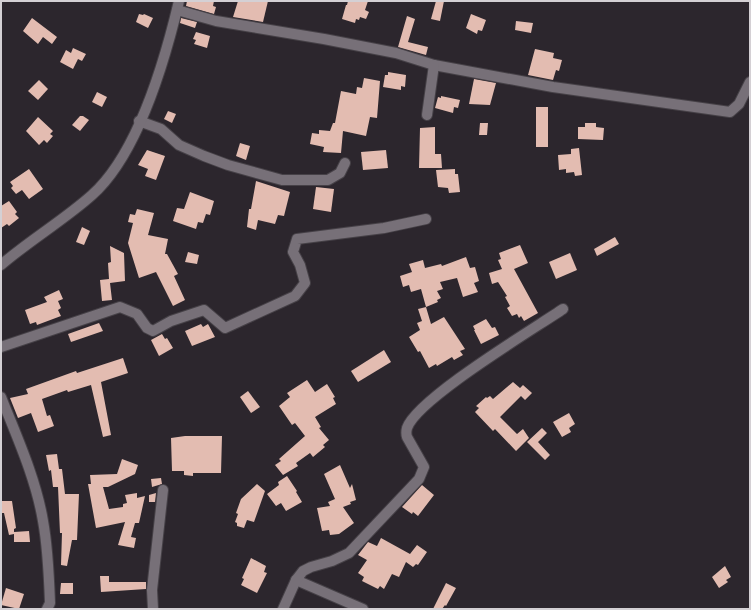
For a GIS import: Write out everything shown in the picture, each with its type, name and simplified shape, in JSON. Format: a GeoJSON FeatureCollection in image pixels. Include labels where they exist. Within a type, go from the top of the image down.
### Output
{"type":"FeatureCollection","features":[{"type":"Feature","properties":{"kind":"street"},"geometry":{"type":"LineString","coordinates":[[1,265],[82,203],[106,181],[118,166],[155,86],[178,5],[216,21],[324,38],[396,53],[434,65],[553,87],[730,112],[739,104],[750,82]]}},
{"type":"Feature","properties":{"kind":"street"},"geometry":{"type":"LineString","coordinates":[[427,115],[434,65]]}},
{"type":"Feature","properties":{"kind":"street"},"geometry":{"type":"LineString","coordinates":[[139,121],[161,129],[179,145],[228,166],[282,180],[328,180],[340,173],[345,164]]}},
{"type":"Feature","properties":{"kind":"street"},"geometry":{"type":"LineString","coordinates":[[1,347],[120,307],[137,314],[147,328],[153,331],[171,321],[204,310],[225,328],[295,296],[305,283],[300,264],[293,252],[297,239],[384,228],[426,219]]}},
{"type":"Feature","properties":{"kind":"street"},"geometry":{"type":"LineString","coordinates":[[283,609],[296,580],[306,569],[332,561],[349,553],[419,478],[424,467],[407,438],[406,432],[410,423],[417,414],[454,382],[563,309]]}},
{"type":"Feature","properties":{"kind":"street"},"geometry":{"type":"LineString","coordinates":[[1,397],[31,476],[43,520],[48,560],[49,607]]}},
{"type":"Feature","properties":{"kind":"street"},"geometry":{"type":"LineString","coordinates":[[153,609],[152,590],[163,490]]}},
{"type":"Feature","properties":{"kind":"street"},"geometry":{"type":"LineString","coordinates":[[296,580],[363,609]]}},
{"type":"Feature","properties":{"kind":"building"},"geometry":{"type":"Polygon","coordinates":[[[187,1],[214,1],[213,6],[216,7],[214,14],[186,6],[187,1]]]}},
{"type":"Feature","properties":{"kind":"building"},"geometry":{"type":"Polygon","coordinates":[[[238,1],[268,1],[263,22],[233,17],[238,1]]]}},
{"type":"Feature","properties":{"kind":"building"},"geometry":{"type":"Polygon","coordinates":[[[348,1],[368,1],[365,10],[369,12],[366,19],[360,17],[359,20],[356,19],[355,23],[342,19],[348,1]]]}},
{"type":"Feature","properties":{"kind":"building"},"geometry":{"type":"Polygon","coordinates":[[[436,1],[444,1],[440,21],[431,19],[436,1]]]}},
{"type":"Feature","properties":{"kind":"building"},"geometry":{"type":"Polygon","coordinates":[[[139,14],[144,14],[153,18],[148,28],[136,22],[139,14]]]}},
{"type":"Feature","properties":{"kind":"building"},"geometry":{"type":"Polygon","coordinates":[[[471,14],[486,20],[482,31],[478,30],[477,34],[466,28],[471,14]]]}},
{"type":"Feature","properties":{"kind":"building"},"geometry":{"type":"Polygon","coordinates":[[[407,16],[415,19],[408,42],[428,47],[426,55],[398,47],[407,16]]]}},
{"type":"Feature","properties":{"kind":"building"},"geometry":{"type":"Polygon","coordinates":[[[32,18],[57,37],[52,44],[43,37],[38,44],[23,31],[32,18]]]}},
{"type":"Feature","properties":{"kind":"building"},"geometry":{"type":"Polygon","coordinates":[[[181,18],[197,22],[195,28],[180,23],[181,18]]]}},
{"type":"Feature","properties":{"kind":"building"},"geometry":{"type":"Polygon","coordinates":[[[516,21],[533,23],[531,33],[515,30],[516,21]]]}},
{"type":"Feature","properties":{"kind":"building"},"geometry":{"type":"Polygon","coordinates":[[[196,32],[210,36],[207,48],[194,44],[196,40],[193,39],[196,32]]]}},
{"type":"Feature","properties":{"kind":"building"},"geometry":{"type":"Polygon","coordinates":[[[73,48],[86,54],[82,61],[78,59],[73,69],[60,62],[66,50],[71,53],[73,48]]]}},
{"type":"Feature","properties":{"kind":"building"},"geometry":{"type":"Polygon","coordinates":[[[535,49],[554,53],[553,58],[562,60],[559,71],[556,70],[553,80],[528,75],[535,49]]]}},
{"type":"Feature","properties":{"kind":"building"},"geometry":{"type":"Polygon","coordinates":[[[388,72],[406,75],[405,87],[401,86],[401,90],[383,87],[385,75],[388,75],[388,72]]]}},
{"type":"Feature","properties":{"kind":"building"},"geometry":{"type":"Polygon","coordinates":[[[364,78],[380,81],[377,118],[370,117],[366,136],[343,131],[341,153],[323,152],[324,147],[310,144],[312,133],[319,134],[319,130],[330,131],[333,123],[335,123],[341,91],[356,94],[357,87],[362,88],[364,78]]]}},
{"type":"Feature","properties":{"kind":"building"},"geometry":{"type":"Polygon","coordinates":[[[474,79],[496,83],[490,105],[469,104],[474,79]]]}},
{"type":"Feature","properties":{"kind":"building"},"geometry":{"type":"Polygon","coordinates":[[[39,80],[48,89],[38,100],[28,91],[39,80]]]}},
{"type":"Feature","properties":{"kind":"building"},"geometry":{"type":"Polygon","coordinates":[[[97,92],[107,97],[102,107],[92,102],[97,92]]]}},
{"type":"Feature","properties":{"kind":"building"},"geometry":{"type":"Polygon","coordinates":[[[441,96],[460,100],[458,108],[454,107],[453,113],[435,108],[438,97],[441,98],[441,96]]]}},
{"type":"Feature","properties":{"kind":"building"},"geometry":{"type":"Polygon","coordinates":[[[536,107],[548,107],[548,147],[536,147],[536,107]]]}},
{"type":"Feature","properties":{"kind":"building"},"geometry":{"type":"Polygon","coordinates":[[[168,111],[176,114],[172,123],[164,119],[168,111]]]}},
{"type":"Feature","properties":{"kind":"building"},"geometry":{"type":"Polygon","coordinates":[[[80,116],[83,116],[89,120],[80,131],[72,125],[80,116]]]}},
{"type":"Feature","properties":{"kind":"building"},"geometry":{"type":"Polygon","coordinates":[[[38,117],[53,131],[50,134],[53,136],[47,143],[44,140],[39,145],[26,131],[38,117]]]}},
{"type":"Feature","properties":{"kind":"building"},"geometry":{"type":"Polygon","coordinates":[[[480,123],[488,123],[487,135],[479,135],[480,123]]]}},
{"type":"Feature","properties":{"kind":"building"},"geometry":{"type":"Polygon","coordinates":[[[585,123],[596,123],[596,127],[604,128],[603,140],[578,139],[578,127],[585,127],[585,123]]]}},
{"type":"Feature","properties":{"kind":"building"},"geometry":{"type":"Polygon","coordinates":[[[435,127],[435,154],[441,154],[442,168],[419,168],[420,128],[435,127]]]}},
{"type":"Feature","properties":{"kind":"building"},"geometry":{"type":"Polygon","coordinates":[[[240,143],[250,146],[246,160],[236,156],[240,143]]]}},
{"type":"Feature","properties":{"kind":"building"},"geometry":{"type":"Polygon","coordinates":[[[579,148],[582,175],[575,176],[574,172],[566,173],[566,169],[559,170],[558,155],[571,154],[571,149],[579,148]]]}},
{"type":"Feature","properties":{"kind":"building"},"geometry":{"type":"Polygon","coordinates":[[[147,150],[165,156],[156,180],[145,176],[148,169],[138,165],[147,150]]]}},
{"type":"Feature","properties":{"kind":"building"},"geometry":{"type":"Polygon","coordinates":[[[386,150],[388,168],[363,170],[361,152],[386,150]]]}},
{"type":"Feature","properties":{"kind":"building"},"geometry":{"type":"Polygon","coordinates":[[[29,169],[43,189],[29,199],[22,190],[16,194],[11,188],[13,186],[10,182],[29,169]]]}},
{"type":"Feature","properties":{"kind":"building"},"geometry":{"type":"Polygon","coordinates":[[[455,169],[455,174],[458,174],[460,192],[449,193],[448,188],[438,187],[436,170],[455,169]]]}},
{"type":"Feature","properties":{"kind":"building"},"geometry":{"type":"Polygon","coordinates":[[[256,181],[290,192],[284,216],[278,215],[275,224],[258,220],[256,230],[247,227],[249,209],[251,209],[256,181]]]}},
{"type":"Feature","properties":{"kind":"building"},"geometry":{"type":"Polygon","coordinates":[[[316,187],[334,189],[331,212],[313,209],[316,187]]]}},
{"type":"Feature","properties":{"kind":"building"},"geometry":{"type":"Polygon","coordinates":[[[190,192],[214,201],[210,215],[206,214],[203,223],[198,222],[196,229],[173,221],[177,208],[184,209],[190,192]]]}},
{"type":"Feature","properties":{"kind":"building"},"geometry":{"type":"Polygon","coordinates":[[[9,201],[17,212],[15,214],[19,218],[9,226],[7,224],[1,228],[1,206],[9,201]]]}},
{"type":"Feature","properties":{"kind":"building"},"geometry":{"type":"Polygon","coordinates":[[[137,209],[154,213],[148,235],[168,239],[165,254],[167,254],[178,274],[174,276],[185,300],[173,306],[156,272],[139,278],[128,243],[133,223],[128,222],[130,214],[135,215],[137,209]]]}},
{"type":"Feature","properties":{"kind":"building"},"geometry":{"type":"Polygon","coordinates":[[[82,227],[90,231],[84,245],[76,242],[82,227]]]}},
{"type":"Feature","properties":{"kind":"building"},"geometry":{"type":"Polygon","coordinates":[[[615,237],[619,244],[597,256],[594,249],[615,237]]]}},
{"type":"Feature","properties":{"kind":"building"},"geometry":{"type":"Polygon","coordinates":[[[520,245],[528,263],[514,269],[538,313],[524,321],[521,316],[519,318],[517,314],[512,316],[507,308],[510,306],[505,297],[507,296],[498,282],[492,284],[489,273],[502,269],[498,260],[501,259],[499,253],[520,245]]]}},
{"type":"Feature","properties":{"kind":"building"},"geometry":{"type":"Polygon","coordinates":[[[110,246],[124,253],[125,281],[110,283],[112,300],[102,301],[100,280],[109,279],[108,263],[111,262],[110,246]]]}},
{"type":"Feature","properties":{"kind":"building"},"geometry":{"type":"Polygon","coordinates":[[[188,252],[199,255],[197,264],[185,262],[188,252]]]}},
{"type":"Feature","properties":{"kind":"building"},"geometry":{"type":"Polygon","coordinates":[[[570,253],[577,270],[556,279],[549,262],[570,253]]]}},
{"type":"Feature","properties":{"kind":"building"},"geometry":{"type":"Polygon","coordinates":[[[466,257],[470,268],[475,267],[479,281],[474,283],[478,292],[463,297],[457,278],[440,282],[443,289],[437,291],[441,298],[437,300],[438,302],[426,307],[421,289],[411,292],[409,285],[403,287],[400,276],[412,272],[409,264],[423,260],[425,268],[441,264],[442,266],[466,257]]]}},
{"type":"Feature","properties":{"kind":"building"},"geometry":{"type":"Polygon","coordinates":[[[59,290],[63,299],[58,301],[61,308],[58,310],[61,316],[37,325],[36,322],[30,324],[25,310],[47,302],[44,297],[59,290]]]}},
{"type":"Feature","properties":{"kind":"building"},"geometry":{"type":"Polygon","coordinates":[[[426,307],[431,324],[444,317],[465,349],[460,351],[463,355],[454,360],[452,357],[437,366],[436,364],[429,368],[420,351],[418,352],[409,337],[420,330],[417,323],[422,321],[418,309],[426,307]]]}},
{"type":"Feature","properties":{"kind":"building"},"geometry":{"type":"Polygon","coordinates":[[[486,319],[492,328],[495,327],[499,335],[481,344],[473,326],[486,319]]]}},
{"type":"Feature","properties":{"kind":"building"},"geometry":{"type":"Polygon","coordinates":[[[99,323],[103,331],[71,342],[68,334],[99,323]]]}},
{"type":"Feature","properties":{"kind":"building"},"geometry":{"type":"Polygon","coordinates":[[[201,324],[203,327],[208,324],[215,337],[192,346],[185,331],[201,324]]]}},
{"type":"Feature","properties":{"kind":"building"},"geometry":{"type":"Polygon","coordinates":[[[162,334],[165,339],[167,338],[173,348],[159,356],[151,340],[162,334]]]}},
{"type":"Feature","properties":{"kind":"building"},"geometry":{"type":"Polygon","coordinates":[[[384,350],[391,362],[358,382],[351,371],[384,350]]]}},
{"type":"Feature","properties":{"kind":"building"},"geometry":{"type":"Polygon","coordinates":[[[123,358],[128,373],[101,382],[111,435],[103,437],[91,385],[68,392],[67,390],[42,399],[47,416],[50,415],[54,426],[38,432],[31,413],[18,418],[10,398],[28,394],[26,389],[76,371],[77,373],[123,358]]]}},
{"type":"Feature","properties":{"kind":"building"},"geometry":{"type":"Polygon","coordinates":[[[307,380],[315,392],[327,384],[335,397],[333,398],[336,404],[315,417],[321,427],[319,428],[329,440],[323,445],[325,447],[313,457],[310,453],[296,463],[298,466],[283,475],[275,465],[281,461],[279,459],[305,436],[295,423],[292,425],[279,406],[290,397],[287,393],[307,380]]]}},
{"type":"Feature","properties":{"kind":"building"},"geometry":{"type":"Polygon","coordinates":[[[513,382],[520,388],[523,385],[532,393],[525,400],[521,396],[500,417],[517,434],[523,429],[529,438],[516,451],[495,429],[493,431],[475,412],[479,408],[476,406],[486,397],[487,398],[490,396],[493,399],[513,382]]]}},
{"type":"Feature","properties":{"kind":"building"},"geometry":{"type":"Polygon","coordinates":[[[248,391],[260,407],[251,413],[240,397],[248,391]]]}},
{"type":"Feature","properties":{"kind":"building"},"geometry":{"type":"Polygon","coordinates":[[[569,413],[575,424],[569,428],[571,432],[562,437],[553,422],[569,413]]]}},
{"type":"Feature","properties":{"kind":"building"},"geometry":{"type":"Polygon","coordinates":[[[542,428],[547,433],[538,442],[550,455],[545,460],[527,442],[542,428]]]}},
{"type":"Feature","properties":{"kind":"building"},"geometry":{"type":"Polygon","coordinates":[[[185,436],[222,436],[221,473],[193,473],[193,476],[184,475],[184,471],[172,471],[171,438],[185,436]]]}},
{"type":"Feature","properties":{"kind":"building"},"geometry":{"type":"Polygon","coordinates":[[[57,454],[59,469],[62,469],[65,494],[79,494],[77,540],[72,540],[67,566],[61,565],[62,533],[60,533],[58,487],[53,487],[51,470],[49,471],[46,455],[57,454]]]}},
{"type":"Feature","properties":{"kind":"building"},"geometry":{"type":"Polygon","coordinates":[[[122,459],[138,465],[135,474],[108,487],[103,487],[109,509],[123,507],[123,504],[127,503],[125,495],[137,493],[137,498],[145,496],[139,523],[135,523],[131,537],[136,538],[134,548],[118,545],[125,522],[96,528],[88,484],[91,484],[90,475],[117,474],[122,459]]]}},
{"type":"Feature","properties":{"kind":"building"},"geometry":{"type":"Polygon","coordinates":[[[340,465],[350,488],[352,484],[356,500],[343,507],[354,523],[339,534],[330,535],[329,530],[322,531],[317,508],[330,506],[328,502],[335,499],[324,474],[340,465]]]}},
{"type":"Feature","properties":{"kind":"building"},"geometry":{"type":"Polygon","coordinates":[[[287,476],[302,502],[286,511],[281,503],[276,506],[267,494],[279,485],[278,482],[287,476]]]}},
{"type":"Feature","properties":{"kind":"building"},"geometry":{"type":"Polygon","coordinates":[[[161,478],[162,484],[152,487],[151,479],[161,478]]]}},
{"type":"Feature","properties":{"kind":"building"},"geometry":{"type":"Polygon","coordinates":[[[257,484],[265,491],[254,522],[247,520],[244,528],[237,526],[237,523],[235,522],[238,514],[236,513],[241,499],[257,484]]]}},
{"type":"Feature","properties":{"kind":"building"},"geometry":{"type":"Polygon","coordinates":[[[422,485],[434,495],[418,516],[402,507],[422,485]]]}},
{"type":"Feature","properties":{"kind":"building"},"geometry":{"type":"Polygon","coordinates":[[[156,493],[155,502],[149,502],[149,495],[156,493]]]}},
{"type":"Feature","properties":{"kind":"building"},"geometry":{"type":"Polygon","coordinates":[[[1,501],[12,501],[16,528],[14,529],[14,532],[29,531],[30,542],[14,542],[14,534],[9,535],[4,513],[2,513],[1,501]]]}},
{"type":"Feature","properties":{"kind":"building"},"geometry":{"type":"Polygon","coordinates":[[[381,538],[410,554],[417,545],[427,552],[418,565],[416,564],[413,567],[406,562],[399,577],[392,574],[384,589],[380,586],[378,589],[362,581],[364,577],[358,573],[367,560],[358,555],[368,542],[377,546],[381,538]]]}},
{"type":"Feature","properties":{"kind":"building"},"geometry":{"type":"Polygon","coordinates":[[[251,558],[266,566],[264,572],[267,573],[257,593],[241,585],[244,579],[242,578],[251,558]]]}},
{"type":"Feature","properties":{"kind":"building"},"geometry":{"type":"Polygon","coordinates":[[[725,566],[731,577],[726,580],[728,582],[719,588],[712,577],[725,566]]]}},
{"type":"Feature","properties":{"kind":"building"},"geometry":{"type":"Polygon","coordinates":[[[100,576],[109,576],[109,582],[146,582],[146,589],[101,592],[100,576]]]}},
{"type":"Feature","properties":{"kind":"building"},"geometry":{"type":"Polygon","coordinates":[[[61,583],[73,583],[73,594],[60,594],[61,583]]]}},
{"type":"Feature","properties":{"kind":"building"},"geometry":{"type":"Polygon","coordinates":[[[446,583],[456,588],[446,606],[445,605],[442,609],[433,609],[446,583]]]}},
{"type":"Feature","properties":{"kind":"building"},"geometry":{"type":"Polygon","coordinates":[[[6,588],[24,594],[19,609],[1,605],[6,588]]]}}]}
